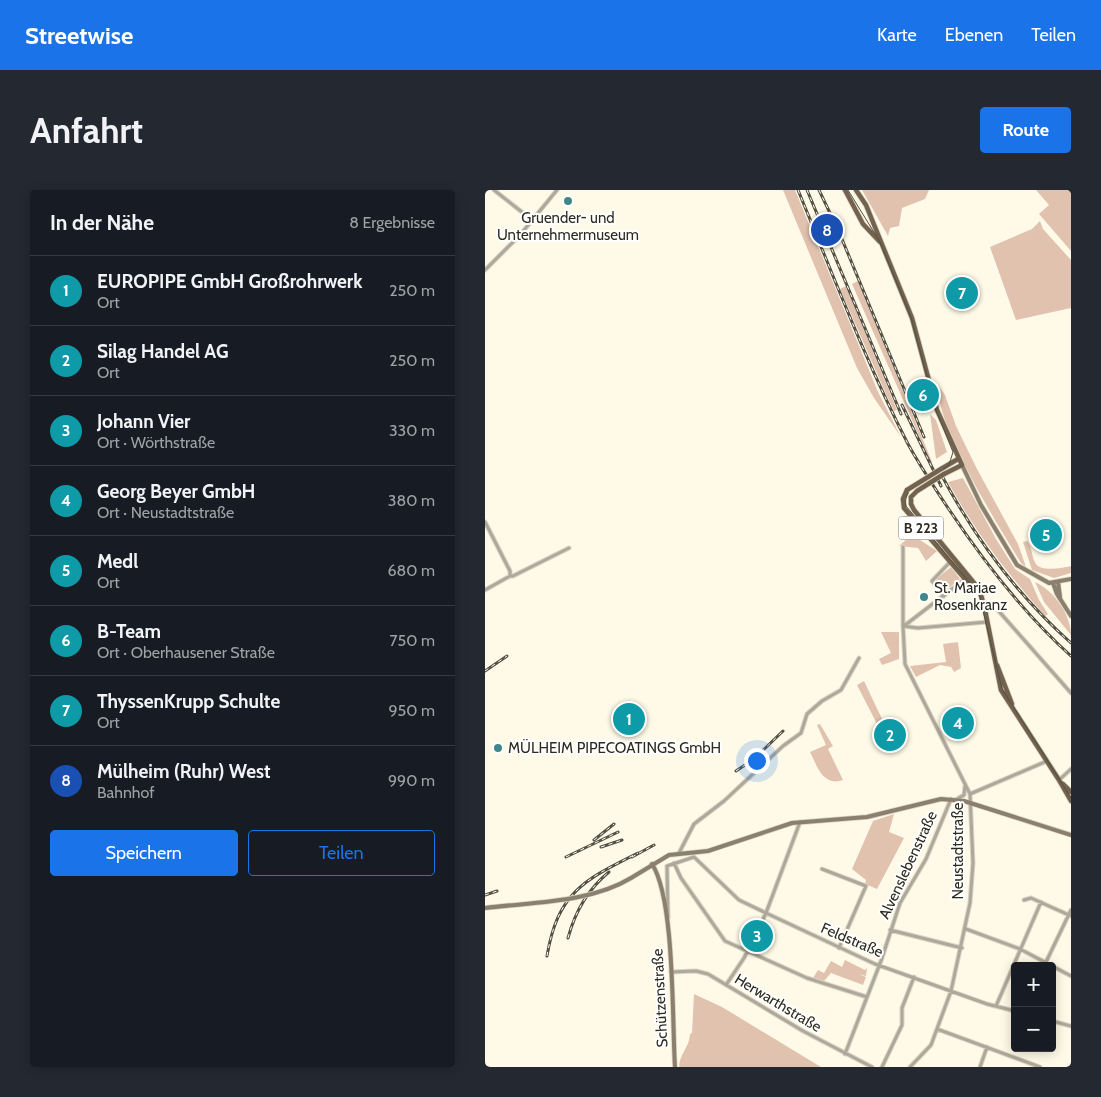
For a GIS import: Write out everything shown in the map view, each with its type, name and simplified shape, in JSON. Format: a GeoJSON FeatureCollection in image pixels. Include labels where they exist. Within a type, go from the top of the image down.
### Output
{"type":"FeatureCollection","features":[{"type":"Feature","properties":{"kind":"main road"},"geometry":{"type":"LineString","coordinates":[[845,190],[869,232],[881,243]]}},
{"type":"Feature","properties":{"kind":"main road"},"geometry":{"type":"LineString","coordinates":[[856,190],[863,198],[914,323],[936,405],[960,462]]}},
{"type":"Feature","properties":{"kind":"main road","name":"B 223"},"geometry":{"type":"LineString","coordinates":[[960,462],[941,469],[907,490],[903,499],[904,508],[965,579],[979,592]]}},
{"type":"Feature","properties":{"kind":"main road","name":"B 223"},"geometry":{"type":"LineString","coordinates":[[960,462],[917,491],[911,497],[911,506],[976,584],[984,605],[1001,690],[1071,801]]}},
{"type":"Feature","properties":{"kind":"main road","name":"B 223"},"geometry":{"type":"LineString","coordinates":[[1059,780],[1071,792]]}},
{"type":"Feature","properties":{"kind":"street"},"geometry":{"type":"LineString","coordinates":[[494,190],[532,220]]}},
{"type":"Feature","properties":{"kind":"street"},"geometry":{"type":"LineString","coordinates":[[485,270],[520,235],[557,190]]}},
{"type":"Feature","properties":{"kind":"street"},"geometry":{"type":"LineString","coordinates":[[960,462],[981,505],[1015,562],[1025,572],[1043,580],[1056,583],[1071,579]]}},
{"type":"Feature","properties":{"kind":"street"},"geometry":{"type":"LineString","coordinates":[[485,522],[510,571],[510,576]]}},
{"type":"Feature","properties":{"kind":"street","name":"Neustadtstraße"},"geometry":{"type":"LineString","coordinates":[[903,547],[905,664],[969,794],[973,863],[970,903],[962,948],[951,991],[928,1049],[910,1067]]}},
{"type":"Feature","properties":{"kind":"street"},"geometry":{"type":"LineString","coordinates":[[485,590],[569,548]]}},
{"type":"Feature","properties":{"kind":"street"},"geometry":{"type":"LineString","coordinates":[[944,596],[932,581],[951,561]]}},
{"type":"Feature","properties":{"kind":"street"},"geometry":{"type":"LineString","coordinates":[[903,626],[915,620],[965,579]]}},
{"type":"Feature","properties":{"kind":"street"},"geometry":{"type":"LineString","coordinates":[[1056,583],[1060,597],[1071,616]]}},
{"type":"Feature","properties":{"kind":"street"},"geometry":{"type":"LineString","coordinates":[[984,605],[996,608],[1071,693]]}},
{"type":"Feature","properties":{"kind":"street"},"geometry":{"type":"LineString","coordinates":[[915,620],[918,628]]}},
{"type":"Feature","properties":{"kind":"street"},"geometry":{"type":"LineString","coordinates":[[903,626],[918,628],[987,622]]}},
{"type":"Feature","properties":{"kind":"street"},"geometry":{"type":"LineString","coordinates":[[679,853],[694,824],[724,801],[783,746],[801,733],[808,712],[841,690],[859,658]]}},
{"type":"Feature","properties":{"kind":"street"},"geometry":{"type":"LineString","coordinates":[[969,794],[1047,761]]}},
{"type":"Feature","properties":{"kind":"street"},"geometry":{"type":"LineString","coordinates":[[1059,780],[1071,769]]}},
{"type":"Feature","properties":{"kind":"street"},"geometry":{"type":"LineString","coordinates":[[957,799],[964,795],[965,783]]}},
{"type":"Feature","properties":{"kind":"street","name":"Alvenslebenstraße"},"geometry":{"type":"LineString","coordinates":[[845,1054],[900,903],[926,859],[951,799]]}},
{"type":"Feature","properties":{"kind":"street"},"geometry":{"type":"LineString","coordinates":[[485,908],[594,894],[611,889],[663,857],[679,853],[708,851],[801,821],[867,817],[928,801],[957,799],[1071,835]]}},
{"type":"Feature","properties":{"kind":"street"},"geometry":{"type":"LineString","coordinates":[[726,985],[747,952],[766,913],[801,821]]}},
{"type":"Feature","properties":{"kind":"street","name":"Feldstraße"},"geometry":{"type":"LineString","coordinates":[[674,862],[692,857],[697,858],[739,900],[879,965],[1011,1010]]}},
{"type":"Feature","properties":{"kind":"street"},"geometry":{"type":"LineString","coordinates":[[674,862],[681,878],[722,938],[747,952],[807,978],[867,997]]}},
{"type":"Feature","properties":{"kind":"street","name":"Schützenstraße"},"geometry":{"type":"LineString","coordinates":[[667,928],[669,906],[667,868],[674,862]]}},
{"type":"Feature","properties":{"kind":"street","name":"Schützenstraße"},"geometry":{"type":"LineString","coordinates":[[652,864],[660,878],[667,928],[675,1067]]}},
{"type":"Feature","properties":{"kind":"street"},"geometry":{"type":"LineString","coordinates":[[822,869],[866,886],[839,948]]}},
{"type":"Feature","properties":{"kind":"street"},"geometry":{"type":"LineString","coordinates":[[1024,900],[1031,898],[1070,915]]}},
{"type":"Feature","properties":{"kind":"street"},"geometry":{"type":"LineString","coordinates":[[996,1006],[1041,902]]}},
{"type":"Feature","properties":{"kind":"street"},"geometry":{"type":"LineString","coordinates":[[965,929],[1020,949],[1046,962],[1071,910]]}},
{"type":"Feature","properties":{"kind":"street"},"geometry":{"type":"LineString","coordinates":[[890,930],[962,948]]}},
{"type":"Feature","properties":{"kind":"street"},"geometry":{"type":"LineString","coordinates":[[1056,968],[1071,976]]}},
{"type":"Feature","properties":{"kind":"street","name":"Herwarthstraße"},"geometry":{"type":"LineString","coordinates":[[671,972],[703,972],[845,1054],[872,1067]]}},
{"type":"Feature","properties":{"kind":"street"},"geometry":{"type":"LineString","coordinates":[[882,1067],[902,1025],[902,1008],[914,976]]}},
{"type":"Feature","properties":{"kind":"street"},"geometry":{"type":"LineString","coordinates":[[1056,1022],[1071,1026]]}},
{"type":"Feature","properties":{"kind":"street"},"geometry":{"type":"LineString","coordinates":[[937,1029],[1040,1067]]}},
{"type":"Feature","properties":{"kind":"street"},"geometry":{"type":"LineString","coordinates":[[980,1067],[987,1047]]}},
{"type":"Feature","properties":{"kind":"shaded area"},"geometry":{"type":"Polygon","coordinates":[[[783,190],[795,190],[878,392],[901,437],[874,398],[857,368],[783,190]]]}},
{"type":"Feature","properties":{"kind":"shaded area"},"geometry":{"type":"Polygon","coordinates":[[[862,190],[929,190],[925,199],[902,208],[899,226],[890,228],[888,236],[862,190]]]}},
{"type":"Feature","properties":{"kind":"shaded area"},"geometry":{"type":"Polygon","coordinates":[[[1036,190],[1071,190],[1071,251],[1039,214],[1049,205],[1036,190]]]}},
{"type":"Feature","properties":{"kind":"shaded area"},"geometry":{"type":"Polygon","coordinates":[[[1040,221],[1043,229],[1071,260],[1071,308],[1016,320],[990,247],[1032,229],[1040,221]]]}},
{"type":"Feature","properties":{"kind":"shaded area"},"geometry":{"type":"Polygon","coordinates":[[[858,281],[932,462],[931,463],[852,284],[858,281]]]}},
{"type":"Feature","properties":{"kind":"shaded area"},"geometry":{"type":"Polygon","coordinates":[[[846,286],[897,410],[894,411],[840,289],[846,286]]]}},
{"type":"Feature","properties":{"kind":"shaded area"},"geometry":{"type":"Polygon","coordinates":[[[938,385],[945,395],[956,426],[977,469],[1018,544],[1026,567],[1021,563],[998,526],[970,476],[947,425],[940,403],[938,385]]]}},
{"type":"Feature","properties":{"kind":"shaded area"},"geometry":{"type":"Polygon","coordinates":[[[930,414],[936,420],[947,452],[936,459],[930,414]]]}},
{"type":"Feature","properties":{"kind":"shaded area"},"geometry":{"type":"Polygon","coordinates":[[[963,478],[996,539],[1015,569],[1030,579],[1039,600],[1048,614],[1045,616],[993,552],[958,500],[948,482],[963,478]]]}},
{"type":"Feature","properties":{"kind":"shaded area"},"geometry":{"type":"Polygon","coordinates":[[[908,538],[917,538],[937,551],[926,561],[918,548],[899,546],[908,538]]]}},
{"type":"Feature","properties":{"kind":"shaded area"},"geometry":{"type":"Polygon","coordinates":[[[1027,541],[1036,564],[1042,568],[1052,569],[1071,566],[1071,573],[1054,578],[1032,570],[1023,542],[1027,541]]]}},
{"type":"Feature","properties":{"kind":"shaded area"},"geometry":{"type":"Polygon","coordinates":[[[951,567],[960,579],[945,591],[935,580],[951,567]]]}},
{"type":"Feature","properties":{"kind":"shaded area"},"geometry":{"type":"Polygon","coordinates":[[[1035,582],[1048,591],[1060,604],[1068,619],[1071,635],[1044,602],[1035,582]]]}},
{"type":"Feature","properties":{"kind":"shaded area"},"geometry":{"type":"Polygon","coordinates":[[[881,632],[899,632],[899,659],[882,665],[879,659],[891,653],[881,632]]]}},
{"type":"Feature","properties":{"kind":"shaded area"},"geometry":{"type":"Polygon","coordinates":[[[958,642],[961,668],[954,672],[951,667],[940,665],[916,677],[910,666],[946,662],[943,644],[958,642]]]}},
{"type":"Feature","properties":{"kind":"shaded area"},"geometry":{"type":"Polygon","coordinates":[[[864,681],[883,721],[877,724],[857,685],[864,681]]]}},
{"type":"Feature","properties":{"kind":"shaded area"},"geometry":{"type":"Polygon","coordinates":[[[820,724],[833,746],[828,749],[843,780],[830,781],[826,778],[818,769],[810,752],[826,745],[817,725],[820,724]]]}},
{"type":"Feature","properties":{"kind":"shaded area"},"geometry":{"type":"Polygon","coordinates":[[[894,814],[889,832],[904,838],[877,889],[865,884],[866,880],[852,869],[873,821],[894,814]]]}},
{"type":"Feature","properties":{"kind":"shaded area"},"geometry":{"type":"Polygon","coordinates":[[[845,960],[865,970],[867,968],[866,976],[859,974],[866,977],[863,985],[831,973],[824,981],[813,978],[818,970],[824,973],[831,961],[842,967],[845,960]]]}},
{"type":"Feature","properties":{"kind":"shaded area"},"geometry":{"type":"Polygon","coordinates":[[[694,994],[722,1007],[821,1067],[679,1067],[690,1034],[692,1033],[694,994]]]}},
{"type":"Feature","properties":{"kind":"tram line"},"geometry":{"type":"LineString","coordinates":[[848,190],[880,242],[911,317],[936,410],[953,452],[949,465],[921,482],[909,492],[906,506],[979,594],[1002,689],[1071,798]]}},
{"type":"Feature","properties":{"kind":"railway"},"geometry":{"type":"LineString","coordinates":[[798,190],[864,350],[917,460],[990,567],[1020,605],[1071,656]]}},
{"type":"Feature","properties":{"kind":"railway"},"geometry":{"type":"LineString","coordinates":[[807,190],[901,414]]}},
{"type":"Feature","properties":{"kind":"railway"},"geometry":{"type":"LineString","coordinates":[[819,190],[839,232],[924,437]]}},
{"type":"Feature","properties":{"kind":"railway"},"geometry":{"type":"LineString","coordinates":[[902,405],[941,486]]}},
{"type":"Feature","properties":{"kind":"railway"},"geometry":{"type":"LineString","coordinates":[[942,476],[983,544],[999,565],[1033,606],[1071,643]]}},
{"type":"Feature","properties":{"kind":"railway"},"geometry":{"type":"LineString","coordinates":[[485,671],[507,656]]}},
{"type":"Feature","properties":{"kind":"railway"},"geometry":{"type":"LineString","coordinates":[[736,771],[754,759],[783,731]]}},
{"type":"Feature","properties":{"kind":"railway"},"geometry":{"type":"LineString","coordinates":[[594,840],[614,824]]}},
{"type":"Feature","properties":{"kind":"railway"},"geometry":{"type":"LineString","coordinates":[[566,857],[618,832]]}},
{"type":"Feature","properties":{"kind":"railway"},"geometry":{"type":"LineString","coordinates":[[601,847],[622,840]]}},
{"type":"Feature","properties":{"kind":"railway"},"geometry":{"type":"LineString","coordinates":[[632,857],[654,845]]}},
{"type":"Feature","properties":{"kind":"railway"},"geometry":{"type":"LineString","coordinates":[[547,956],[552,934],[566,902],[588,881],[638,853]]}},
{"type":"Feature","properties":{"kind":"railway"},"geometry":{"type":"LineString","coordinates":[[568,938],[574,919],[583,902],[609,872]]}},
{"type":"Feature","properties":{"kind":"railway"},"geometry":{"type":"LineString","coordinates":[[485,895],[497,891]]}},
{"type":"Feature","properties":{"kind":"place","name":"Gruender- und Unternehmermuseum"},"geometry":{"type":"Point","coordinates":[568,201]}},
{"type":"Feature","properties":{"kind":"place","name":"Mülheim (Ruhr) West"},"geometry":{"type":"Point","coordinates":[827,230]}},
{"type":"Feature","properties":{"kind":"place","name":"ThyssenKrupp Schulte"},"geometry":{"type":"Point","coordinates":[962,293]}},
{"type":"Feature","properties":{"kind":"place","name":"B-Team"},"geometry":{"type":"Point","coordinates":[923,395]}},
{"type":"Feature","properties":{"kind":"place","name":"Medl"},"geometry":{"type":"Point","coordinates":[1046,535]}},
{"type":"Feature","properties":{"kind":"place","name":"St. Mariae Rosenkranz"},"geometry":{"type":"Point","coordinates":[924,597]}},
{"type":"Feature","properties":{"kind":"place","name":"EUROPIPE GmbH Großrohrwerk"},"geometry":{"type":"Point","coordinates":[629,719]}},
{"type":"Feature","properties":{"kind":"place","name":"Georg Beyer GmbH"},"geometry":{"type":"Point","coordinates":[958,723]}},
{"type":"Feature","properties":{"kind":"place","name":"Silag Handel AG"},"geometry":{"type":"Point","coordinates":[890,735]}},
{"type":"Feature","properties":{"kind":"place","name":"MÜLHEIM PIPECOATINGS GmbH"},"geometry":{"type":"Point","coordinates":[498,748]}},
{"type":"Feature","properties":{"kind":"place","name":"Johann Vier"},"geometry":{"type":"Point","coordinates":[757,936]}}]}
